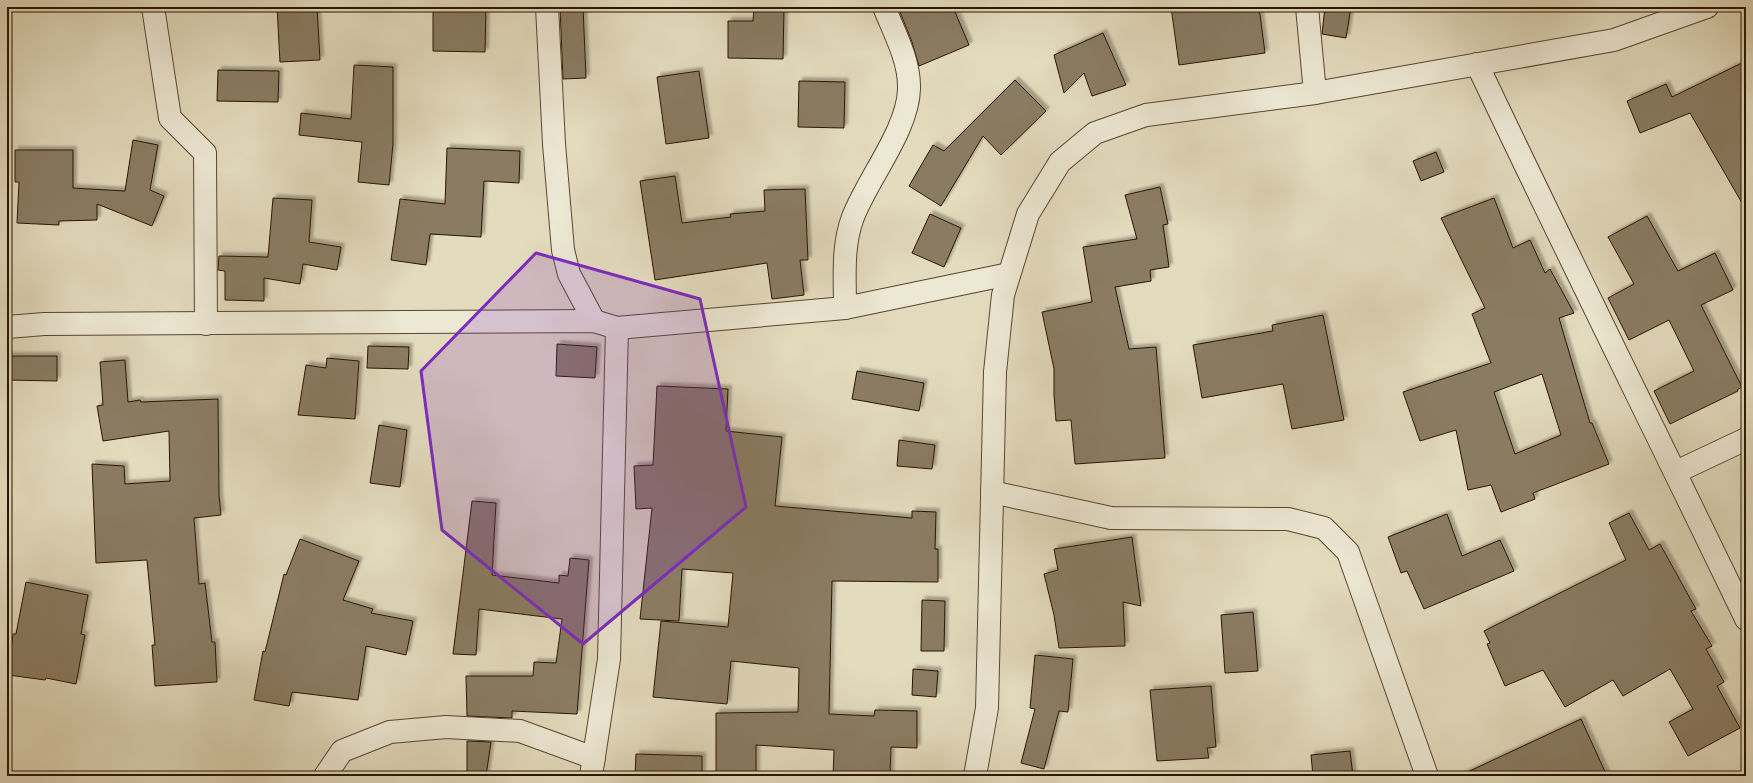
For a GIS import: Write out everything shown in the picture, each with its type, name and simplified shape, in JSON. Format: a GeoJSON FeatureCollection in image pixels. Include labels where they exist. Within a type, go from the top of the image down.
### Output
{"type":"FeatureCollection","features":[{"type":"Feature","properties":{"kind":"street"},"geometry":{"type":"LineString","coordinates":[[153,7],[170,118],[205,154],[206,324]]}},
{"type":"Feature","properties":{"kind":"street"},"geometry":{"type":"LineString","coordinates":[[547,7],[554,144],[563,250],[569,274],[594,321]]}},
{"type":"Feature","properties":{"kind":"street"},"geometry":{"type":"LineString","coordinates":[[845,308],[845,249],[853,217],[902,123],[909,89],[904,60],[884,7]]}},
{"type":"Feature","properties":{"kind":"street"},"geometry":{"type":"LineString","coordinates":[[1308,7],[1316,92]]}},
{"type":"Feature","properties":{"kind":"street"},"geometry":{"type":"LineString","coordinates":[[975,776],[987,708],[995,372],[1003,295],[1028,214],[1060,162],[1095,133],[1146,115],[1316,92],[1614,40],[1707,7]]}},
{"type":"Feature","properties":{"kind":"street"},"geometry":{"type":"LineString","coordinates":[[1477,64],[1555,230],[1676,472],[1746,619]]}},
{"type":"Feature","properties":{"kind":"street"},"geometry":{"type":"LineString","coordinates":[[7,328],[44,324],[594,321],[617,328],[845,308],[1009,274]]}},
{"type":"Feature","properties":{"kind":"street"},"geometry":{"type":"LineString","coordinates":[[325,776],[342,751],[390,732],[446,727],[520,731],[593,767],[609,660],[617,328]]}},
{"type":"Feature","properties":{"kind":"street"},"geometry":{"type":"LineString","coordinates":[[1676,472],[1746,439]]}},
{"type":"Feature","properties":{"kind":"street"},"geometry":{"type":"LineString","coordinates":[[992,492],[1111,518],[1288,519],[1324,528],[1348,552],[1427,776]]}},
{"type":"Feature","properties":{"kind":"highlighted area"},"geometry":{"type":"Polygon","coordinates":[[[536,253],[700,299],[746,507],[583,644],[442,530],[421,371],[536,253]]]}},
{"type":"Feature","properties":{"kind":"building"},"geometry":{"type":"Polygon","coordinates":[[[277,7],[317,7],[320,60],[280,62],[277,7]]]}},
{"type":"Feature","properties":{"kind":"building"},"geometry":{"type":"Polygon","coordinates":[[[433,7],[486,7],[485,52],[433,51],[433,7]]]}},
{"type":"Feature","properties":{"kind":"building"},"geometry":{"type":"Polygon","coordinates":[[[560,7],[583,7],[586,78],[563,79],[560,7]]]}},
{"type":"Feature","properties":{"kind":"building"},"geometry":{"type":"Polygon","coordinates":[[[754,7],[784,7],[783,59],[728,58],[728,21],[753,21],[754,7]]]}},
{"type":"Feature","properties":{"kind":"building"},"geometry":{"type":"Polygon","coordinates":[[[898,7],[953,7],[969,45],[919,66],[912,42],[898,7]]]}},
{"type":"Feature","properties":{"kind":"building"},"geometry":{"type":"Polygon","coordinates":[[[1171,7],[1259,7],[1265,53],[1179,65],[1171,7]]]}},
{"type":"Feature","properties":{"kind":"building"},"geometry":{"type":"Polygon","coordinates":[[[1325,7],[1351,7],[1346,38],[1322,34],[1325,7]]]}},
{"type":"Feature","properties":{"kind":"building"},"geometry":{"type":"Polygon","coordinates":[[[1103,33],[1126,85],[1092,96],[1084,73],[1064,93],[1054,55],[1103,33]]]}},
{"type":"Feature","properties":{"kind":"building"},"geometry":{"type":"Polygon","coordinates":[[[1746,61],[1746,210],[1690,113],[1640,133],[1627,101],[1666,84],[1672,97],[1746,61]]]}},
{"type":"Feature","properties":{"kind":"building"},"geometry":{"type":"Polygon","coordinates":[[[354,65],[393,67],[393,144],[389,185],[358,182],[362,142],[299,135],[301,113],[351,119],[354,65]]]}},
{"type":"Feature","properties":{"kind":"building"},"geometry":{"type":"Polygon","coordinates":[[[218,70],[279,71],[278,102],[217,101],[218,70]]]}},
{"type":"Feature","properties":{"kind":"building"},"geometry":{"type":"Polygon","coordinates":[[[699,71],[709,138],[666,144],[657,77],[699,71]]]}},
{"type":"Feature","properties":{"kind":"building"},"geometry":{"type":"Polygon","coordinates":[[[1015,80],[1046,111],[1001,155],[983,136],[941,206],[909,186],[933,145],[944,151],[1015,80]]]}},
{"type":"Feature","properties":{"kind":"building"},"geometry":{"type":"Polygon","coordinates":[[[799,81],[845,82],[844,128],[798,127],[799,81]]]}},
{"type":"Feature","properties":{"kind":"building"},"geometry":{"type":"Polygon","coordinates":[[[133,140],[158,145],[150,190],[164,196],[152,226],[97,204],[97,220],[59,221],[59,225],[17,223],[19,182],[15,182],[15,150],[73,150],[73,188],[125,191],[133,140]]]}},
{"type":"Feature","properties":{"kind":"building"},"geometry":{"type":"Polygon","coordinates":[[[447,148],[520,151],[519,183],[484,181],[481,237],[430,234],[426,265],[391,260],[400,199],[445,204],[447,148]]]}},
{"type":"Feature","properties":{"kind":"building"},"geometry":{"type":"Polygon","coordinates":[[[1436,152],[1444,172],[1421,181],[1413,161],[1436,152]]]}},
{"type":"Feature","properties":{"kind":"building"},"geometry":{"type":"Polygon","coordinates":[[[675,176],[682,223],[731,217],[730,214],[765,211],[764,190],[805,189],[808,260],[800,260],[804,295],[772,299],[767,263],[655,280],[640,181],[675,176]]]}},
{"type":"Feature","properties":{"kind":"building"},"geometry":{"type":"Polygon","coordinates":[[[1160,187],[1168,224],[1163,225],[1169,267],[1150,270],[1151,281],[1115,287],[1129,349],[1156,347],[1165,458],[1075,464],[1071,420],[1056,421],[1054,369],[1042,312],[1092,302],[1083,247],[1137,239],[1125,195],[1160,187]]]}},
{"type":"Feature","properties":{"kind":"building"},"geometry":{"type":"Polygon","coordinates":[[[273,198],[312,200],[309,242],[341,247],[337,270],[303,264],[300,284],[264,278],[264,301],[225,300],[225,271],[218,270],[219,256],[268,257],[273,198]]]}},
{"type":"Feature","properties":{"kind":"building"},"geometry":{"type":"Polygon","coordinates":[[[1494,198],[1513,248],[1530,240],[1545,273],[1550,269],[1574,313],[1559,318],[1590,423],[1592,423],[1609,464],[1533,493],[1535,499],[1501,512],[1491,485],[1468,490],[1456,430],[1420,441],[1403,392],[1491,363],[1472,314],[1485,308],[1441,218],[1494,198]],[[1542,374],[1494,392],[1515,454],[1561,435],[1542,374]]]}},
{"type":"Feature","properties":{"kind":"building"},"geometry":{"type":"Polygon","coordinates":[[[930,214],[961,228],[944,267],[912,253],[930,214]]]}},
{"type":"Feature","properties":{"kind":"building"},"geometry":{"type":"Polygon","coordinates":[[[1647,216],[1678,271],[1715,253],[1733,290],[1701,305],[1742,387],[1737,390],[1738,391],[1670,424],[1654,391],[1694,371],[1669,320],[1629,340],[1608,298],[1634,284],[1608,237],[1647,216]]]}},
{"type":"Feature","properties":{"kind":"building"},"geometry":{"type":"Polygon","coordinates":[[[1323,315],[1344,420],[1292,429],[1283,384],[1202,398],[1193,345],[1273,331],[1272,325],[1323,315]]]}},
{"type":"Feature","properties":{"kind":"building"},"geometry":{"type":"Polygon","coordinates":[[[557,344],[597,347],[595,378],[556,376],[557,344]]]}},
{"type":"Feature","properties":{"kind":"building"},"geometry":{"type":"Polygon","coordinates":[[[368,346],[409,347],[408,369],[367,368],[368,346]]]}},
{"type":"Feature","properties":{"kind":"building"},"geometry":{"type":"Polygon","coordinates":[[[7,356],[57,356],[57,381],[7,380],[7,356]]]}},
{"type":"Feature","properties":{"kind":"building"},"geometry":{"type":"Polygon","coordinates":[[[327,358],[359,361],[355,419],[298,415],[306,365],[326,368],[327,358]]]}},
{"type":"Feature","properties":{"kind":"building"},"geometry":{"type":"Polygon","coordinates":[[[125,360],[128,402],[140,400],[141,402],[218,399],[219,495],[221,515],[194,518],[199,584],[205,583],[212,642],[215,642],[217,682],[155,686],[152,645],[155,645],[147,560],[96,563],[92,464],[124,466],[125,484],[170,481],[169,431],[103,441],[97,406],[103,405],[100,362],[125,360]]]}},
{"type":"Feature","properties":{"kind":"building"},"geometry":{"type":"Polygon","coordinates":[[[857,371],[924,383],[919,411],[852,399],[857,371]]]}},
{"type":"Feature","properties":{"kind":"building"},"geometry":{"type":"Polygon","coordinates":[[[657,386],[728,389],[726,431],[782,437],[775,506],[912,518],[912,511],[936,512],[935,549],[938,549],[938,582],[832,581],[829,714],[874,716],[875,710],[917,711],[917,748],[891,747],[890,776],[833,776],[834,750],[756,745],[756,776],[716,776],[716,713],[798,712],[799,668],[731,661],[727,704],[653,697],[661,621],[728,627],[733,573],[682,569],[679,621],[640,619],[652,508],[636,509],[634,466],[653,465],[657,386]]]}},
{"type":"Feature","properties":{"kind":"building"},"geometry":{"type":"Polygon","coordinates":[[[379,425],[407,430],[400,487],[370,483],[379,425]]]}},
{"type":"Feature","properties":{"kind":"building"},"geometry":{"type":"Polygon","coordinates":[[[899,440],[935,445],[932,469],[897,466],[899,440]]]}},
{"type":"Feature","properties":{"kind":"building"},"geometry":{"type":"Polygon","coordinates":[[[472,501],[496,503],[492,575],[559,583],[559,575],[568,576],[570,558],[589,560],[577,714],[512,711],[512,718],[467,716],[466,676],[533,676],[534,662],[556,663],[562,619],[479,609],[476,655],[453,654],[472,501]]]}},
{"type":"Feature","properties":{"kind":"building"},"geometry":{"type":"Polygon","coordinates":[[[1629,513],[1649,550],[1660,544],[1696,609],[1691,611],[1712,646],[1706,649],[1724,682],[1717,686],[1740,728],[1688,756],[1669,722],[1693,709],[1670,669],[1623,696],[1613,680],[1565,707],[1543,670],[1505,686],[1487,644],[1490,643],[1484,631],[1626,560],[1609,523],[1629,513]]]}},
{"type":"Feature","properties":{"kind":"building"},"geometry":{"type":"Polygon","coordinates":[[[1447,514],[1462,556],[1500,540],[1514,571],[1424,609],[1407,571],[1401,573],[1388,537],[1447,514]]]}},
{"type":"Feature","properties":{"kind":"building"},"geometry":{"type":"Polygon","coordinates":[[[1132,537],[1141,606],[1123,602],[1125,646],[1059,648],[1054,615],[1044,574],[1058,570],[1054,549],[1132,537]]]}},
{"type":"Feature","properties":{"kind":"building"},"geometry":{"type":"Polygon","coordinates":[[[300,539],[359,561],[343,600],[373,609],[371,613],[413,621],[406,655],[366,646],[358,700],[292,692],[289,706],[254,700],[263,651],[265,652],[284,574],[286,575],[300,539]]]}},
{"type":"Feature","properties":{"kind":"building"},"geometry":{"type":"Polygon","coordinates":[[[26,582],[88,595],[81,634],[85,635],[76,684],[46,678],[45,680],[8,675],[13,634],[16,634],[26,582]]]}},
{"type":"Feature","properties":{"kind":"building"},"geometry":{"type":"Polygon","coordinates":[[[922,600],[945,601],[944,651],[921,651],[922,600]]]}},
{"type":"Feature","properties":{"kind":"building"},"geometry":{"type":"Polygon","coordinates":[[[1253,612],[1258,671],[1225,673],[1221,615],[1253,612]]]}},
{"type":"Feature","properties":{"kind":"building"},"geometry":{"type":"Polygon","coordinates":[[[1035,655],[1073,659],[1068,712],[1059,711],[1044,769],[1021,763],[1035,709],[1030,708],[1035,655]]]}},
{"type":"Feature","properties":{"kind":"building"},"geometry":{"type":"Polygon","coordinates":[[[913,669],[938,671],[936,697],[912,695],[913,669]]]}},
{"type":"Feature","properties":{"kind":"building"},"geometry":{"type":"Polygon","coordinates":[[[1211,686],[1216,747],[1207,748],[1209,758],[1157,761],[1150,690],[1211,686]]]}},
{"type":"Feature","properties":{"kind":"building"},"geometry":{"type":"Polygon","coordinates":[[[1581,719],[1607,776],[1459,776],[1581,719]]]}},
{"type":"Feature","properties":{"kind":"building"},"geometry":{"type":"Polygon","coordinates":[[[467,741],[491,742],[486,776],[467,776],[467,741]]]}},
{"type":"Feature","properties":{"kind":"building"},"geometry":{"type":"Polygon","coordinates":[[[1350,751],[1353,776],[1313,776],[1311,755],[1350,751]]]}},
{"type":"Feature","properties":{"kind":"building"},"geometry":{"type":"Polygon","coordinates":[[[636,754],[702,756],[702,776],[635,776],[636,754]]]}}]}
